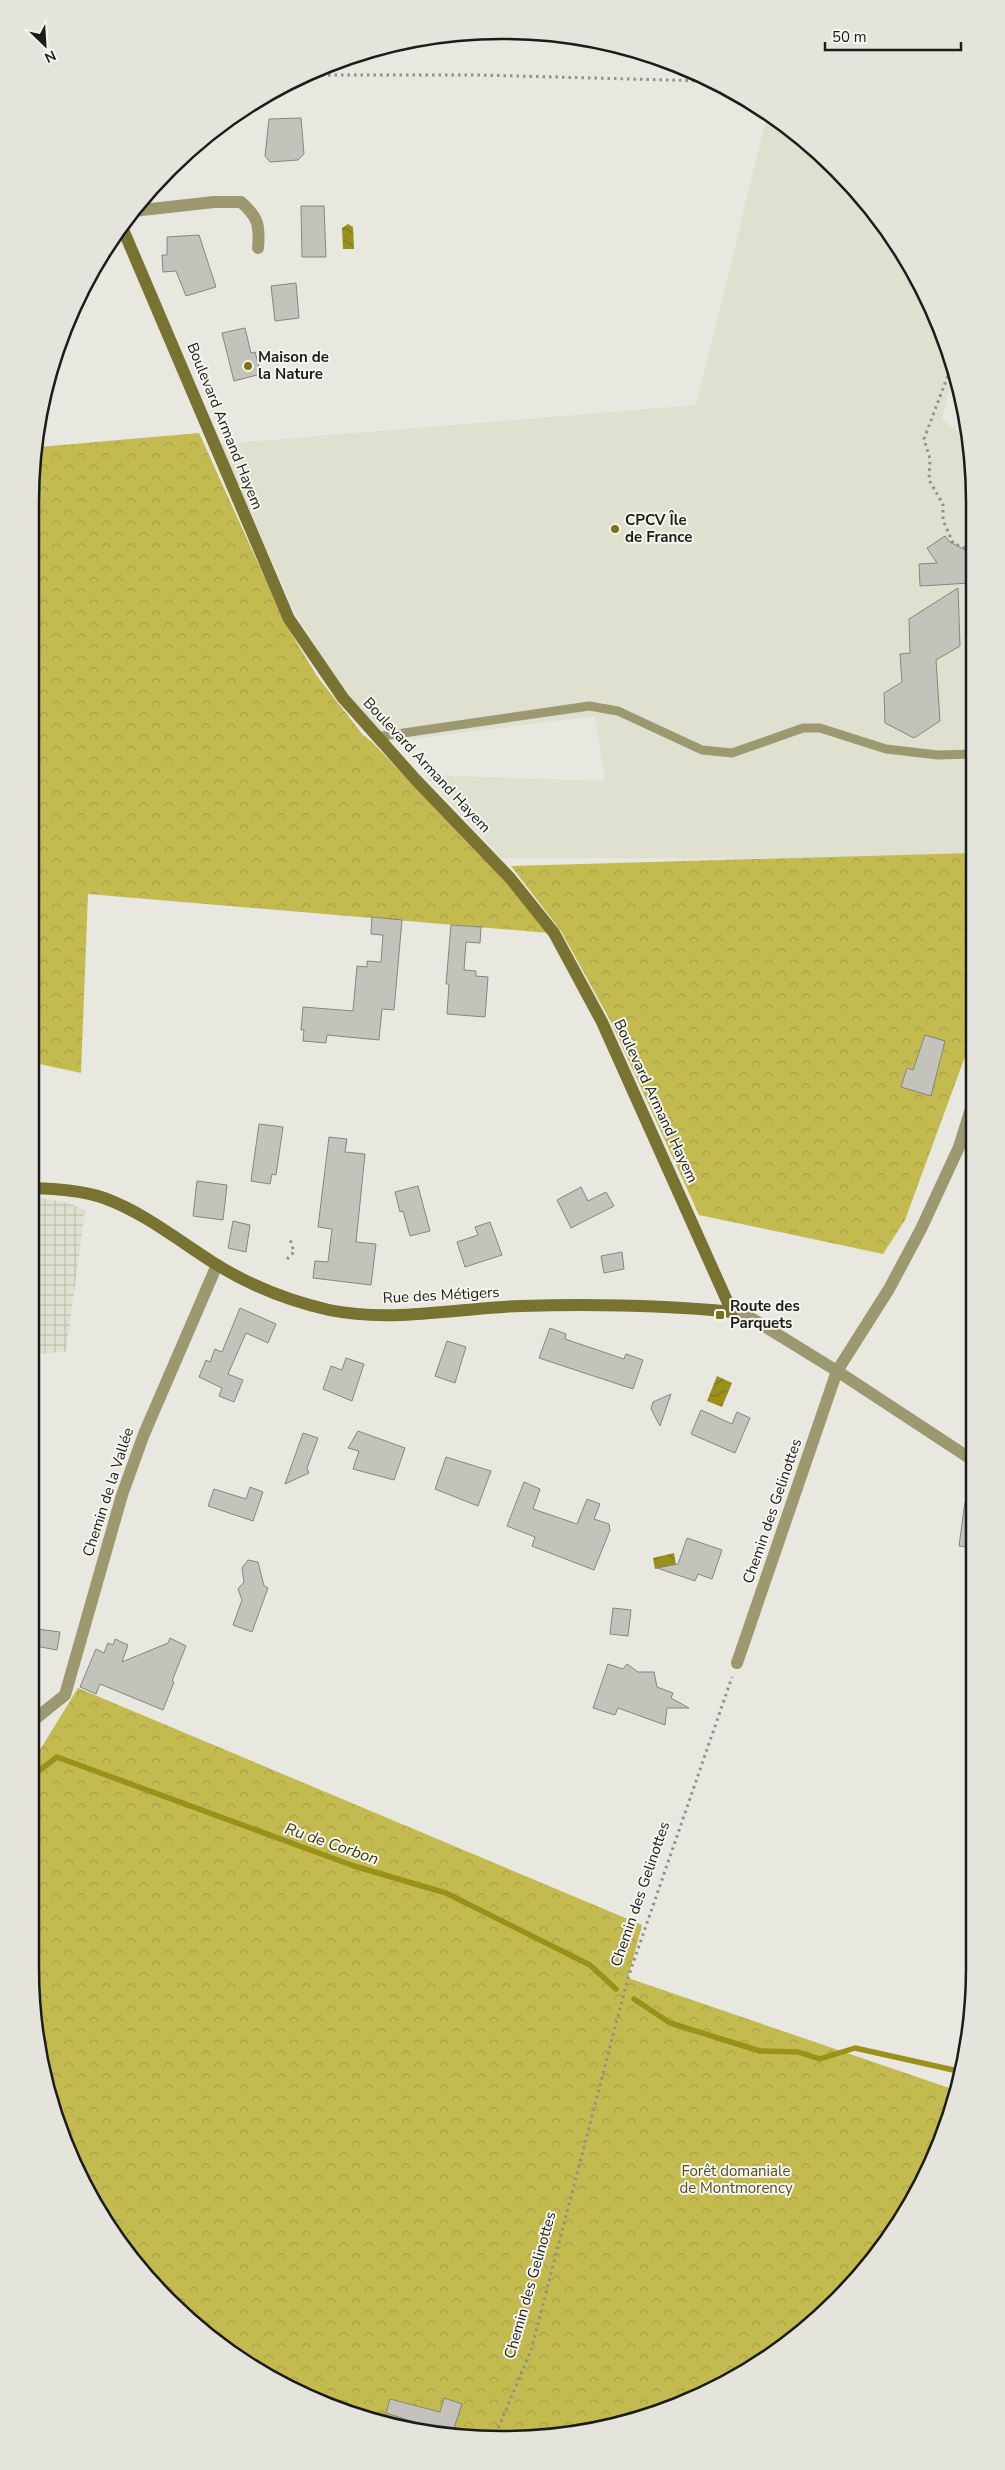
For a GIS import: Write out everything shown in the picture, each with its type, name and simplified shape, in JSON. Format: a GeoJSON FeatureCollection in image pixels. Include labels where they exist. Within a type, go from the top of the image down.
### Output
{"type":"FeatureCollection","features":[{"type":"Feature","properties":{"kind":"main road","name":"Boulevard Armand Hayem"},"geometry":{"type":"LineString","coordinates":[[123,237],[289,619],[343,698],[376,737],[510,878],[554,933],[602,1022],[732,1312]]}},
{"type":"Feature","properties":{"kind":"main road","name":"Rue des Métigers"},"geometry":{"type":"LineString","coordinates":[[39,1189],[60,1190],[103,1198],[137,1213],[217,1265],[294,1301],[331,1310],[370,1315],[407,1316],[520,1306],[693,1308],[732,1312]]}},
{"type":"Feature","properties":{"kind":"street"},"geometry":{"type":"LineString","coordinates":[[143,210],[214,202],[241,202],[254,214],[259,231],[258,248]]}},
{"type":"Feature","properties":{"kind":"street","name":"Chemin des Gelinottes"},"geometry":{"type":"LineString","coordinates":[[737,1663],[837,1371],[889,1289],[921,1229],[959,1147],[966,1124]]}},
{"type":"Feature","properties":{"kind":"street","name":"Chemin de la Vallée"},"geometry":{"type":"LineString","coordinates":[[39,1716],[65,1694],[122,1495],[144,1434],[217,1265]]}},
{"type":"Feature","properties":{"kind":"street"},"geometry":{"type":"LineString","coordinates":[[732,1312],[751,1318],[837,1371],[966,1456]]}},
{"type":"Feature","properties":{"kind":"lane"},"geometry":{"type":"LineString","coordinates":[[376,737],[590,706],[618,711],[702,750],[732,753],[803,728],[820,728],[886,749],[938,755],[966,754]]}},
{"type":"Feature","properties":{"kind":"path"},"geometry":{"type":"LineString","coordinates":[[321,76],[477,75],[694,81]]}},
{"type":"Feature","properties":{"kind":"path"},"geometry":{"type":"LineString","coordinates":[[948,375],[924,439],[930,459],[929,480],[943,504],[943,520],[953,543],[966,549]]}},
{"type":"Feature","properties":{"kind":"path"},"geometry":{"type":"LineString","coordinates":[[287,1259],[294,1252],[290,1239]]}},
{"type":"Feature","properties":{"kind":"path","name":"Chemin des Gelinottes"},"geometry":{"type":"LineString","coordinates":[[497,2431],[531,2350],[628,1978],[737,1663]]}},
{"type":"Feature","properties":{"kind":"shaded area","name":"CPCV Île de France"},"geometry":{"type":"Polygon","coordinates":[[[766,121],[808,154],[830,175],[851,197],[888,245],[918,297],[931,325],[942,353],[950,382],[942,419],[961,434],[965,472],[966,859],[501,858],[425,775],[605,781],[595,716],[389,742],[346,693],[296,615],[220,444],[696,405],[766,121]]]}},
{"type":"Feature","properties":{"kind":"shaded area"},"geometry":{"type":"Polygon","coordinates":[[[39,1198],[68,1203],[85,1210],[66,1352],[39,1354],[39,1198]]]}},
{"type":"Feature","properties":{"kind":"green space"},"geometry":{"type":"Polygon","coordinates":[[[199,433],[286,625],[317,676],[363,735],[372,742],[505,881],[549,933],[88,894],[81,1073],[39,1064],[39,502],[43,447],[199,433]]]}},
{"type":"Feature","properties":{"kind":"green space"},"geometry":{"type":"Polygon","coordinates":[[[966,853],[966,1054],[905,1220],[883,1254],[699,1215],[611,1022],[561,931],[511,866],[966,853]]]}},
{"type":"Feature","properties":{"kind":"green space","name":"Forêt domaniale de Montmorency"},"geometry":{"type":"Polygon","coordinates":[[[78,1688],[642,1925],[628,1978],[950,2088],[942,2117],[931,2145],[918,2173],[888,2225],[851,2273],[830,2295],[808,2316],[760,2353],[708,2383],[680,2396],[652,2407],[593,2422],[533,2430],[502,2431],[442,2427],[412,2422],[353,2407],[325,2396],[297,2383],[245,2353],[197,2316],[175,2295],[154,2273],[117,2225],[87,2173],[74,2145],[63,2117],[48,2058],[40,1998],[39,1751],[78,1688]]]}},
{"type":"Feature","properties":{"kind":"water"},"geometry":{"type":"Polygon","coordinates":[[[348,224],[353,227],[354,249],[343,249],[342,228],[348,224]]]}},
{"type":"Feature","properties":{"kind":"water"},"geometry":{"type":"Polygon","coordinates":[[[717,1376],[732,1383],[722,1407],[707,1401],[717,1376]]]}},
{"type":"Feature","properties":{"kind":"water"},"geometry":{"type":"Polygon","coordinates":[[[674,1553],[676,1565],[655,1569],[653,1558],[674,1553]]]}},
{"type":"Feature","properties":{"kind":"building"},"geometry":{"type":"Polygon","coordinates":[[[301,118],[304,154],[298,160],[270,162],[265,156],[269,119],[301,118]]]}},
{"type":"Feature","properties":{"kind":"building"},"geometry":{"type":"Polygon","coordinates":[[[301,206],[324,206],[326,257],[302,257],[301,206]]]}},
{"type":"Feature","properties":{"kind":"building"},"geometry":{"type":"Polygon","coordinates":[[[199,235],[216,287],[186,296],[176,271],[163,272],[162,255],[167,255],[167,237],[199,235]]]}},
{"type":"Feature","properties":{"kind":"building"},"geometry":{"type":"Polygon","coordinates":[[[296,283],[299,318],[275,321],[271,286],[296,283]]]}},
{"type":"Feature","properties":{"kind":"building"},"geometry":{"type":"Polygon","coordinates":[[[245,328],[251,353],[255,352],[261,374],[234,381],[222,333],[245,328]]]}},
{"type":"Feature","properties":{"kind":"building"},"geometry":{"type":"Polygon","coordinates":[[[945,536],[950,542],[966,550],[966,583],[920,586],[919,564],[937,563],[927,548],[945,536]]]}},
{"type":"Feature","properties":{"kind":"building"},"geometry":{"type":"Polygon","coordinates":[[[958,588],[960,646],[936,660],[940,721],[914,738],[885,723],[884,693],[902,682],[900,654],[910,653],[909,619],[958,588]]]}},
{"type":"Feature","properties":{"kind":"building"},"geometry":{"type":"Polygon","coordinates":[[[372,917],[402,920],[394,1010],[382,1009],[379,1040],[327,1035],[326,1043],[303,1041],[304,1030],[301,1030],[303,1007],[353,1011],[357,966],[367,967],[367,961],[381,962],[383,935],[371,934],[372,917]]]}},
{"type":"Feature","properties":{"kind":"building"},"geometry":{"type":"Polygon","coordinates":[[[451,925],[481,927],[480,943],[466,942],[464,970],[476,971],[476,976],[488,977],[485,1017],[447,1014],[449,984],[446,984],[451,925]]]}},
{"type":"Feature","properties":{"kind":"building"},"geometry":{"type":"Polygon","coordinates":[[[925,1035],[945,1041],[931,1096],[901,1087],[907,1068],[913,1070],[925,1035]]]}},
{"type":"Feature","properties":{"kind":"building"},"geometry":{"type":"Polygon","coordinates":[[[259,1124],[283,1127],[276,1175],[272,1174],[270,1184],[251,1181],[259,1124]]]}},
{"type":"Feature","properties":{"kind":"building"},"geometry":{"type":"Polygon","coordinates":[[[329,1137],[347,1139],[345,1152],[365,1154],[356,1242],[376,1244],[371,1285],[313,1278],[315,1261],[328,1262],[332,1229],[318,1227],[329,1137]]]}},
{"type":"Feature","properties":{"kind":"building"},"geometry":{"type":"Polygon","coordinates":[[[197,1181],[227,1185],[223,1220],[193,1216],[197,1181]]]}},
{"type":"Feature","properties":{"kind":"building"},"geometry":{"type":"Polygon","coordinates":[[[418,1186],[430,1231],[410,1236],[403,1211],[400,1212],[395,1192],[418,1186]]]}},
{"type":"Feature","properties":{"kind":"building"},"geometry":{"type":"Polygon","coordinates":[[[581,1187],[588,1201],[606,1192],[614,1206],[571,1228],[557,1200],[581,1187]]]}},
{"type":"Feature","properties":{"kind":"building"},"geometry":{"type":"Polygon","coordinates":[[[233,1221],[250,1225],[246,1252],[228,1248],[233,1221]]]}},
{"type":"Feature","properties":{"kind":"building"},"geometry":{"type":"Polygon","coordinates":[[[490,1222],[502,1255],[465,1267],[457,1242],[478,1235],[475,1227],[490,1222]]]}},
{"type":"Feature","properties":{"kind":"building"},"geometry":{"type":"Polygon","coordinates":[[[622,1252],[624,1269],[604,1273],[601,1256],[622,1252]]]}},
{"type":"Feature","properties":{"kind":"building"},"geometry":{"type":"Polygon","coordinates":[[[240,1308],[276,1324],[268,1343],[246,1333],[228,1374],[243,1380],[234,1402],[219,1396],[222,1388],[199,1377],[206,1360],[210,1362],[215,1349],[222,1352],[240,1308]]]}},
{"type":"Feature","properties":{"kind":"building"},"geometry":{"type":"Polygon","coordinates":[[[550,1328],[566,1334],[565,1339],[624,1359],[626,1354],[643,1360],[633,1389],[539,1358],[550,1328]]]}},
{"type":"Feature","properties":{"kind":"building"},"geometry":{"type":"Polygon","coordinates":[[[447,1341],[466,1347],[455,1383],[435,1376],[447,1341]]]}},
{"type":"Feature","properties":{"kind":"building"},"geometry":{"type":"Polygon","coordinates":[[[346,1358],[364,1364],[352,1401],[323,1389],[331,1366],[342,1370],[346,1358]]]}},
{"type":"Feature","properties":{"kind":"building"},"geometry":{"type":"Polygon","coordinates":[[[671,1394],[660,1426],[651,1409],[653,1402],[671,1394]]]}},
{"type":"Feature","properties":{"kind":"building"},"geometry":{"type":"Polygon","coordinates":[[[701,1410],[732,1424],[737,1412],[750,1418],[735,1453],[691,1434],[701,1410]]]}},
{"type":"Feature","properties":{"kind":"building"},"geometry":{"type":"Polygon","coordinates":[[[358,1431],[405,1448],[394,1480],[353,1469],[359,1451],[348,1448],[358,1431]]]}},
{"type":"Feature","properties":{"kind":"building"},"geometry":{"type":"Polygon","coordinates":[[[303,1433],[318,1438],[307,1468],[309,1473],[285,1484],[303,1433]]]}},
{"type":"Feature","properties":{"kind":"building"},"geometry":{"type":"Polygon","coordinates":[[[446,1457],[491,1471],[478,1506],[435,1489],[446,1457]]]}},
{"type":"Feature","properties":{"kind":"building"},"geometry":{"type":"Polygon","coordinates":[[[524,1482],[540,1489],[533,1509],[577,1524],[587,1499],[600,1504],[594,1519],[609,1524],[610,1530],[594,1570],[532,1546],[535,1537],[507,1526],[524,1482]]]}},
{"type":"Feature","properties":{"kind":"building"},"geometry":{"type":"Polygon","coordinates":[[[250,1487],[263,1492],[253,1521],[208,1506],[214,1489],[246,1499],[250,1487]]]}},
{"type":"Feature","properties":{"kind":"building"},"geometry":{"type":"Polygon","coordinates":[[[965,1502],[966,1502],[966,1547],[959,1546],[965,1502]]]}},
{"type":"Feature","properties":{"kind":"building"},"geometry":{"type":"Polygon","coordinates":[[[687,1538],[722,1550],[712,1579],[698,1574],[695,1581],[657,1568],[678,1564],[687,1538]]]}},
{"type":"Feature","properties":{"kind":"building"},"geometry":{"type":"Polygon","coordinates":[[[248,1560],[258,1562],[264,1586],[268,1588],[252,1632],[233,1625],[242,1600],[238,1589],[244,1582],[242,1568],[248,1560]]]}},
{"type":"Feature","properties":{"kind":"building"},"geometry":{"type":"Polygon","coordinates":[[[613,1608],[631,1610],[628,1636],[610,1634],[613,1608]]]}},
{"type":"Feature","properties":{"kind":"building"},"geometry":{"type":"Polygon","coordinates":[[[39,1629],[60,1632],[57,1650],[39,1647],[39,1629]]]}},
{"type":"Feature","properties":{"kind":"building"},"geometry":{"type":"Polygon","coordinates":[[[170,1638],[186,1646],[163,1710],[100,1684],[96,1694],[80,1687],[96,1649],[104,1653],[108,1643],[113,1645],[115,1639],[128,1645],[122,1662],[168,1643],[170,1638]]]}},
{"type":"Feature","properties":{"kind":"building"},"geometry":{"type":"Polygon","coordinates":[[[608,1664],[623,1669],[627,1664],[638,1672],[654,1672],[657,1687],[673,1693],[671,1698],[689,1708],[667,1708],[665,1725],[618,1708],[615,1715],[593,1708],[608,1664]]]}},
{"type":"Feature","properties":{"kind":"building"},"geometry":{"type":"Polygon","coordinates":[[[444,2398],[462,2404],[454,2428],[417,2423],[386,2413],[390,2399],[440,2412],[444,2398]]]}},
{"type":"Feature","properties":{"kind":"waterway","name":"Ru de Corbon"},"geometry":{"type":"LineString","coordinates":[[39,1771],[57,1757],[354,1866],[446,1893],[590,1965],[616,1989]]}},
{"type":"Feature","properties":{"kind":"waterway","name":"Ru de Corbon"},"geometry":{"type":"LineString","coordinates":[[634,1999],[670,2023],[760,2051],[798,2052],[820,2059],[855,2048],[954,2070]]}},
{"type":"Feature","properties":{"kind":"place","name":"Maison de la Nature"},"geometry":{"type":"Point","coordinates":[248,366]}},
{"type":"Feature","properties":{"kind":"place","name":"CPCV Île de France"},"geometry":{"type":"Point","coordinates":[615,529]}},
{"type":"Feature","properties":{"kind":"place","name":"Route des Parquets"},"geometry":{"type":"Point","coordinates":[720,1315]}}]}
